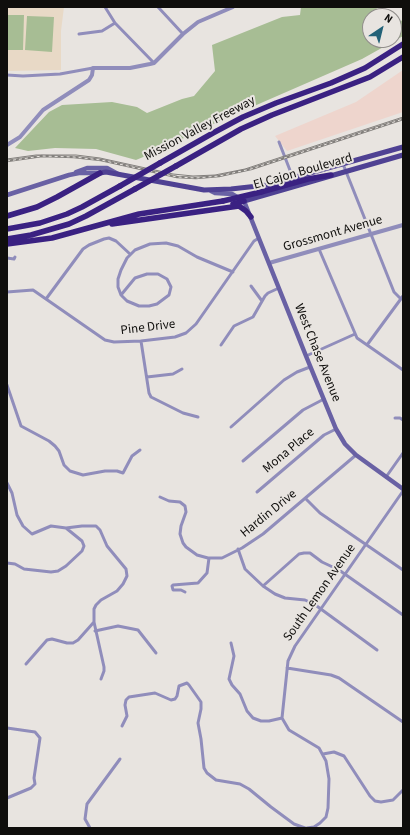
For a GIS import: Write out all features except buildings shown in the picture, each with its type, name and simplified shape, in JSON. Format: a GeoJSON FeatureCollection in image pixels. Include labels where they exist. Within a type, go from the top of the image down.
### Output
{"type":"FeatureCollection","features":[{"type":"Feature","properties":{"kind":"highway","name":"Mission Valley Freeway"},"geometry":{"type":"LineString","coordinates":[[7,229],[26,226],[60,216],[82,207],[243,117],[276,102],[365,68],[403,44]]}},
{"type":"Feature","properties":{"kind":"highway","name":"Mission Valley Freeway"},"geometry":{"type":"LineString","coordinates":[[7,239],[31,235],[69,224],[102,208],[246,127],[294,106],[370,77],[403,57]]}},
{"type":"Feature","properties":{"kind":"highway"},"geometry":{"type":"LineString","coordinates":[[7,216],[37,207],[100,173]]}},
{"type":"Feature","properties":{"kind":"highway"},"geometry":{"type":"LineString","coordinates":[[7,244],[52,238],[139,214],[223,201],[259,189],[331,175]]}},
{"type":"Feature","properties":{"kind":"highway"},"geometry":{"type":"LineString","coordinates":[[221,208],[244,201]]}},
{"type":"Feature","properties":{"kind":"highway"},"geometry":{"type":"LineString","coordinates":[[98,226],[239,206],[251,217]]}},
{"type":"Feature","properties":{"kind":"main road","name":"El Cajon Boulevard"},"geometry":{"type":"LineString","coordinates":[[69,175],[106,172],[210,190],[259,189],[403,147]]}},
{"type":"Feature","properties":{"kind":"main road","name":"El Cajon Boulevard"},"geometry":{"type":"LineString","coordinates":[[210,190],[216,193],[232,194],[244,201],[403,155]]}},
{"type":"Feature","properties":{"kind":"main road","name":"El Cajon Boulevard"},"geometry":{"type":"LineString","coordinates":[[7,195],[80,170],[94,167],[107,168],[119,174]]}},
{"type":"Feature","properties":{"kind":"main road"},"geometry":{"type":"LineString","coordinates":[[231,189],[241,195],[244,201]]}},
{"type":"Feature","properties":{"kind":"main road"},"geometry":{"type":"LineString","coordinates":[[244,201],[246,194],[259,189]]}},
{"type":"Feature","properties":{"kind":"main road","name":"West Chase Avenue"},"geometry":{"type":"LineString","coordinates":[[244,201],[336,429],[345,444],[356,455],[403,490]]}},
{"type":"Feature","properties":{"kind":"street"},"geometry":{"type":"LineString","coordinates":[[105,7],[115,23],[154,63]]}},
{"type":"Feature","properties":{"kind":"street"},"geometry":{"type":"LineString","coordinates":[[158,7],[183,34]]}},
{"type":"Feature","properties":{"kind":"street"},"geometry":{"type":"LineString","coordinates":[[7,75],[23,76],[60,74],[93,68],[142,67],[154,63],[183,34],[198,22],[233,7]]}},
{"type":"Feature","properties":{"kind":"street"},"geometry":{"type":"LineString","coordinates":[[79,34],[102,31],[115,23]]}},
{"type":"Feature","properties":{"kind":"street"},"geometry":{"type":"LineString","coordinates":[[7,145],[20,137],[43,110],[89,80],[92,75],[93,68]]}},
{"type":"Feature","properties":{"kind":"street"},"geometry":{"type":"LineString","coordinates":[[280,142],[293,178]]}},
{"type":"Feature","properties":{"kind":"street"},"geometry":{"type":"LineString","coordinates":[[343,164],[394,292],[402,297],[367,345]]}},
{"type":"Feature","properties":{"kind":"street","name":"Grossmont Avenue"},"geometry":{"type":"LineString","coordinates":[[269,263],[403,225]]}},
{"type":"Feature","properties":{"kind":"street"},"geometry":{"type":"LineString","coordinates":[[46,299],[83,249],[89,245],[109,238],[116,241],[130,254]]}},
{"type":"Feature","properties":{"kind":"street","name":"Pine Drive"},"geometry":{"type":"LineString","coordinates":[[7,292],[33,290],[105,340],[114,342],[141,341],[175,336],[192,329],[254,241],[259,238]]}},
{"type":"Feature","properties":{"kind":"street"},"geometry":{"type":"LineString","coordinates":[[121,295],[135,278],[144,274],[160,275],[167,279],[171,287],[171,292],[161,302],[153,306],[133,304],[121,295],[118,287],[118,279],[121,270],[130,254],[145,245],[155,243],[170,244],[182,248],[196,257],[233,272]]}},
{"type":"Feature","properties":{"kind":"street"},"geometry":{"type":"LineString","coordinates":[[319,249],[357,338],[403,370]]}},
{"type":"Feature","properties":{"kind":"street"},"geometry":{"type":"LineString","coordinates":[[7,258],[14,259],[15,257]]}},
{"type":"Feature","properties":{"kind":"street"},"geometry":{"type":"LineString","coordinates":[[251,286],[262,301]]}},
{"type":"Feature","properties":{"kind":"street"},"geometry":{"type":"LineString","coordinates":[[221,345],[234,326],[253,317],[268,292],[279,288]]}},
{"type":"Feature","properties":{"kind":"street"},"geometry":{"type":"LineString","coordinates":[[306,356],[355,334]]}},
{"type":"Feature","properties":{"kind":"street"},"geometry":{"type":"LineString","coordinates":[[141,341],[149,393],[151,397],[183,413],[198,417]]}},
{"type":"Feature","properties":{"kind":"street"},"geometry":{"type":"LineString","coordinates":[[231,427],[284,380],[297,372],[310,367]]}},
{"type":"Feature","properties":{"kind":"street"},"geometry":{"type":"LineString","coordinates":[[147,377],[173,374],[182,369]]}},
{"type":"Feature","properties":{"kind":"street"},"geometry":{"type":"LineString","coordinates":[[7,385],[21,426],[55,446],[59,451],[66,468],[70,471],[83,475],[105,471],[117,471],[123,473],[132,456],[140,450]]}},
{"type":"Feature","properties":{"kind":"street"},"geometry":{"type":"LineString","coordinates":[[243,461],[303,410],[324,399]]}},
{"type":"Feature","properties":{"kind":"street"},"geometry":{"type":"LineString","coordinates":[[395,418],[400,418],[403,420]]}},
{"type":"Feature","properties":{"kind":"street","name":"Mona Place"},"geometry":{"type":"LineString","coordinates":[[257,492],[324,435],[336,429]]}},
{"type":"Feature","properties":{"kind":"street"},"geometry":{"type":"LineString","coordinates":[[386,477],[403,453]]}},
{"type":"Feature","properties":{"kind":"street","name":"Hardin Drive"},"geometry":{"type":"LineString","coordinates":[[209,558],[222,558],[263,534],[356,455]]}},
{"type":"Feature","properties":{"kind":"street"},"geometry":{"type":"LineString","coordinates":[[7,483],[12,493],[16,515],[23,526],[32,534],[51,526],[66,528],[96,526],[100,530],[107,546],[126,569],[127,576],[123,584],[117,591],[101,600],[94,609],[95,631],[104,667],[101,679]]}},
{"type":"Feature","properties":{"kind":"street","name":"South Lemon Avenue"},"geometry":{"type":"LineString","coordinates":[[282,718],[287,668],[294,647],[403,490]]}},
{"type":"Feature","properties":{"kind":"street"},"geometry":{"type":"LineString","coordinates":[[160,497],[169,501],[180,502],[185,506],[186,512],[180,534],[183,543],[197,555],[209,558],[207,573],[198,583],[173,584],[172,590],[181,590],[185,592]]}},
{"type":"Feature","properties":{"kind":"street"},"geometry":{"type":"LineString","coordinates":[[305,498],[320,513],[403,570]]}},
{"type":"Feature","properties":{"kind":"street"},"geometry":{"type":"LineString","coordinates":[[7,563],[15,564],[24,569],[51,572],[58,571],[66,566],[83,550],[84,546],[82,541],[66,528]]}},
{"type":"Feature","properties":{"kind":"street"},"geometry":{"type":"LineString","coordinates":[[238,549],[245,569],[263,586],[275,594],[285,598],[305,600],[377,650]]}},
{"type":"Feature","properties":{"kind":"street"},"geometry":{"type":"LineString","coordinates":[[263,586],[299,554],[310,553],[322,562],[345,574],[403,615]]}},
{"type":"Feature","properties":{"kind":"street"},"geometry":{"type":"LineString","coordinates":[[26,664],[47,640],[52,639],[73,643],[82,636],[94,622]]}},
{"type":"Feature","properties":{"kind":"street"},"geometry":{"type":"LineString","coordinates":[[95,631],[118,626],[138,630],[156,653]]}},
{"type":"Feature","properties":{"kind":"street"},"geometry":{"type":"LineString","coordinates":[[122,726],[127,716],[125,705],[126,700],[129,697],[155,693],[170,700],[175,699],[177,696],[178,686],[187,683],[190,685],[201,702],[198,723],[204,768],[207,774],[216,780],[240,784],[250,789],[294,824],[306,828],[314,827],[320,823],[326,816],[328,808],[329,779],[326,761],[323,754],[313,744],[289,730],[282,718],[261,721],[253,718],[247,711],[240,694],[229,679],[234,656],[231,643]]}},
{"type":"Feature","properties":{"kind":"street"},"geometry":{"type":"LineString","coordinates":[[287,668],[331,675],[339,678],[403,722]]}},
{"type":"Feature","properties":{"kind":"street"},"geometry":{"type":"LineString","coordinates":[[7,728],[35,732],[40,738],[34,778],[35,784],[31,788],[7,798]]}},
{"type":"Feature","properties":{"kind":"street"},"geometry":{"type":"LineString","coordinates":[[323,754],[334,752],[344,756],[370,796],[375,801],[381,802],[393,800],[403,790]]}},
{"type":"Feature","properties":{"kind":"street"},"geometry":{"type":"LineString","coordinates":[[90,828],[85,819],[87,804],[120,759]]}},
{"type":"Feature","properties":{"kind":"shaded area"},"geometry":{"type":"Polygon","coordinates":[[[7,7],[64,7],[61,31],[61,70],[7,71],[7,7]]]}},
{"type":"Feature","properties":{"kind":"shaded area"},"geometry":{"type":"Polygon","coordinates":[[[403,70],[403,112],[287,151],[275,136],[356,102],[403,70]]]}},
{"type":"Feature","properties":{"kind":"green space"},"geometry":{"type":"Polygon","coordinates":[[[301,7],[376,7],[362,8],[362,48],[382,48],[362,59],[222,120],[136,160],[96,149],[55,148],[28,151],[15,148],[49,112],[62,105],[112,102],[137,107],[147,113],[182,99],[194,96],[215,71],[212,45],[282,17],[300,15],[301,7]]]}},
{"type":"Feature","properties":{"kind":"green space"},"geometry":{"type":"Polygon","coordinates":[[[7,15],[24,15],[23,50],[7,50],[7,15]]]}},
{"type":"Feature","properties":{"kind":"green space"},"geometry":{"type":"Polygon","coordinates":[[[27,16],[54,17],[52,52],[25,50],[27,16]]]}},
{"type":"Feature","properties":{"kind":"green space"},"geometry":{"type":"Polygon","coordinates":[[[403,20],[403,36],[402,37],[403,20]]]}},
{"type":"Feature","properties":{"kind":"tram line"},"geometry":{"type":"LineString","coordinates":[[7,159],[36,155],[76,155],[100,158],[173,174],[193,176],[215,175],[245,169],[403,117]]}},
{"type":"Feature","properties":{"kind":"railway"},"geometry":{"type":"LineString","coordinates":[[7,161],[42,156],[74,157],[101,160],[177,177],[196,178],[219,176],[251,169],[403,119]]}}]}
